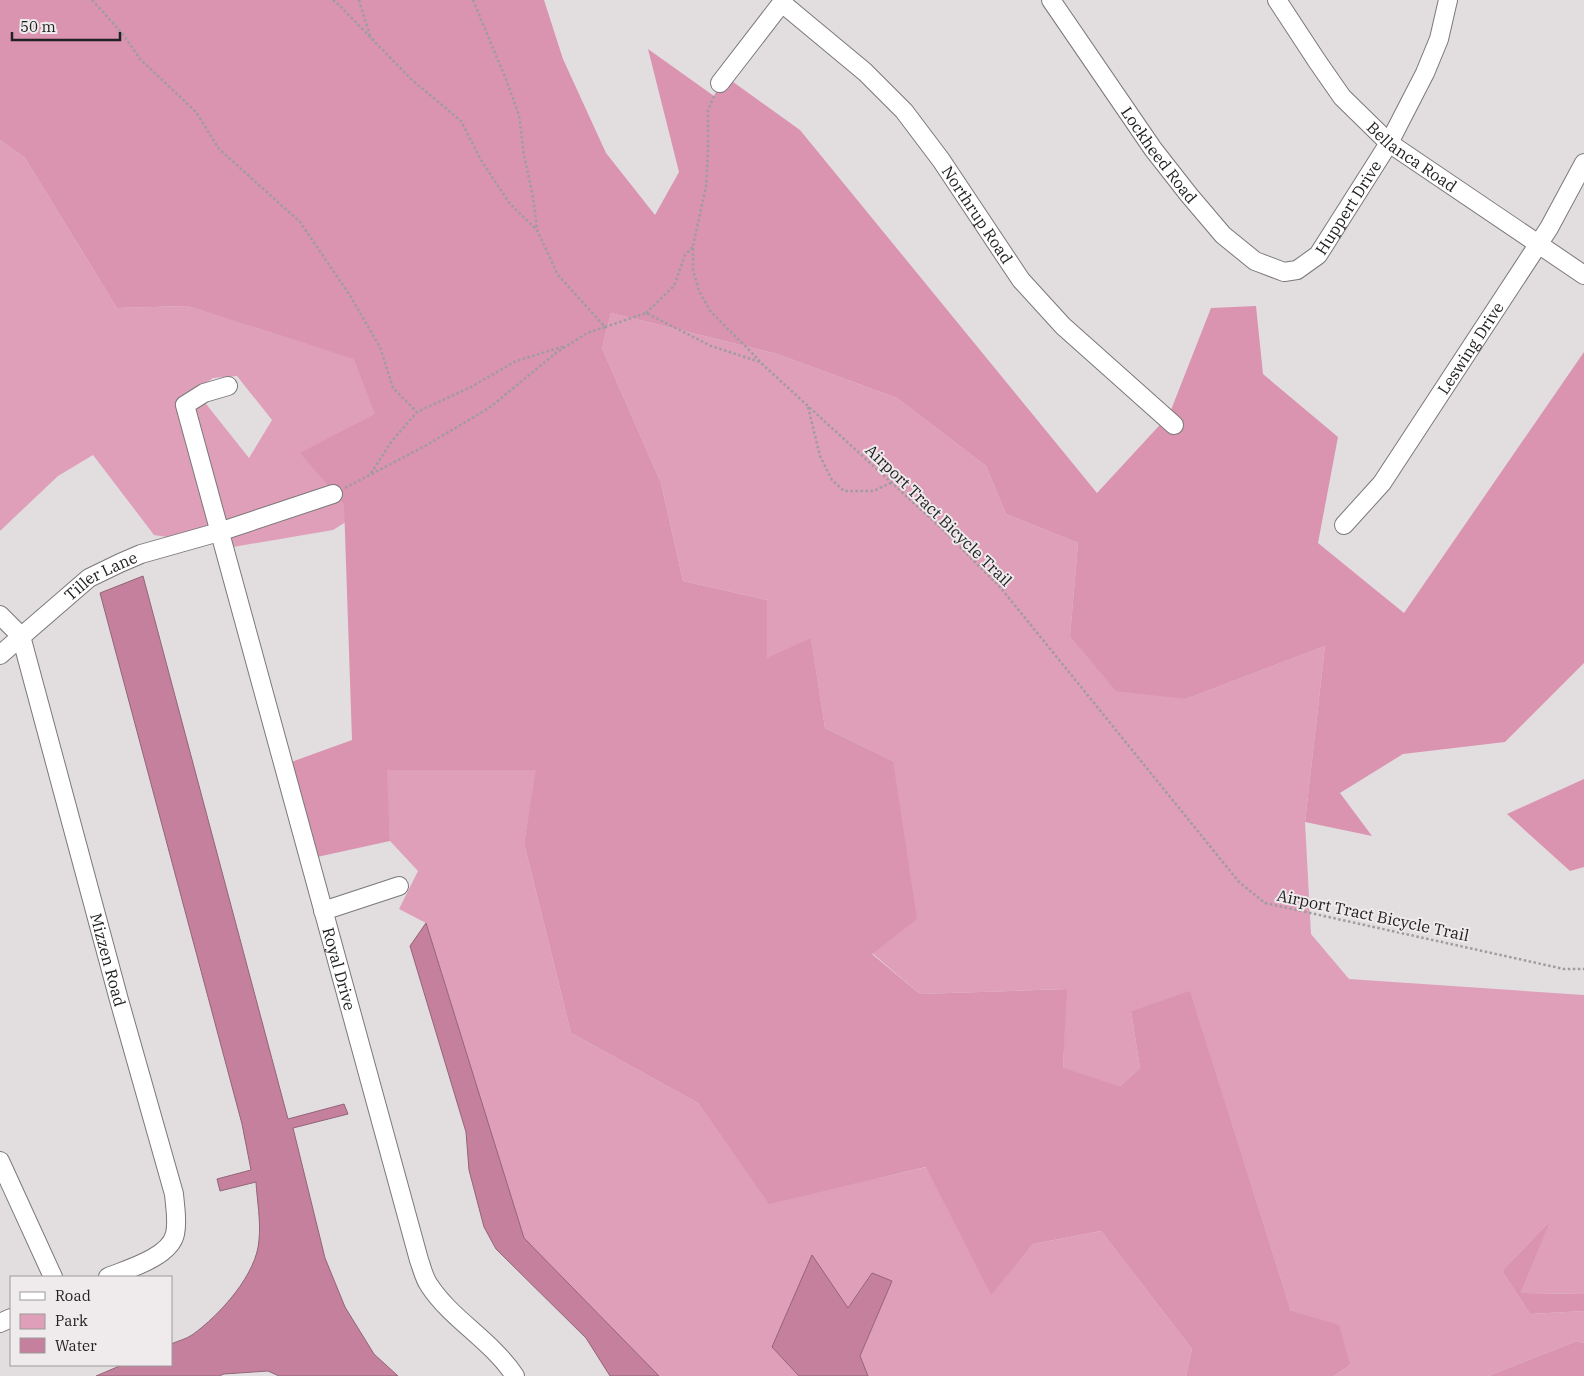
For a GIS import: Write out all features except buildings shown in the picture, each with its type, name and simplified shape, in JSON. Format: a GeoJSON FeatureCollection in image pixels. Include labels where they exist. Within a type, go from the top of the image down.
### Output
{"type":"FeatureCollection","features":[{"type":"Feature","properties":{"kind":"street","name":"Lockheed Road"},"geometry":{"type":"LineString","coordinates":[[1051,0],[1153,149],[1223,234],[1255,261],[1284,272],[1297,270]]}},
{"type":"Feature","properties":{"kind":"street","name":"Bellanca Road"},"geometry":{"type":"LineString","coordinates":[[1277,0],[1342,97],[1389,143],[1584,275]]}},
{"type":"Feature","properties":{"kind":"street","name":"Huppert Drive"},"geometry":{"type":"LineString","coordinates":[[1297,270],[1318,255],[1389,143],[1425,73],[1438,39],[1448,0]]}},
{"type":"Feature","properties":{"kind":"street"},"geometry":{"type":"LineString","coordinates":[[720,83],[783,1]]}},
{"type":"Feature","properties":{"kind":"street","name":"Northrup Road"},"geometry":{"type":"LineString","coordinates":[[783,1],[865,72],[904,110],[942,160],[1021,280],[1063,326],[1174,425]]}},
{"type":"Feature","properties":{"kind":"street","name":"Leswing Drive"},"geometry":{"type":"LineString","coordinates":[[1344,525],[1382,483],[1549,228],[1584,163]]}},
{"type":"Feature","properties":{"kind":"street"},"geometry":{"type":"LineString","coordinates":[[219,532],[185,405],[204,393],[228,386]]}},
{"type":"Feature","properties":{"kind":"street","name":"Tiller Lane"},"geometry":{"type":"LineString","coordinates":[[0,655],[88,578],[141,554],[219,532],[333,494]]}},
{"type":"Feature","properties":{"kind":"street","name":"Royal Drive"},"geometry":{"type":"LineString","coordinates":[[219,532],[419,1260],[428,1284],[441,1300],[492,1348],[515,1376]]}},
{"type":"Feature","properties":{"kind":"street"},"geometry":{"type":"LineString","coordinates":[[0,615],[21,636]]}},
{"type":"Feature","properties":{"kind":"street","name":"Mizzen Road"},"geometry":{"type":"LineString","coordinates":[[21,636],[116,991],[174,1194],[175,1233],[164,1252],[110,1276]]}},
{"type":"Feature","properties":{"kind":"street"},"geometry":{"type":"LineString","coordinates":[[323,912],[399,886]]}},
{"type":"Feature","properties":{"kind":"street"},"geometry":{"type":"LineString","coordinates":[[0,1161],[53,1276]]}},
{"type":"Feature","properties":{"kind":"path"},"geometry":{"type":"LineString","coordinates":[[92,0],[122,33],[141,60],[196,112],[219,149],[300,222],[348,294],[380,347],[393,388],[417,412]]}},
{"type":"Feature","properties":{"kind":"path"},"geometry":{"type":"LineString","coordinates":[[333,0],[412,80],[461,121],[481,160],[510,204],[537,230]]}},
{"type":"Feature","properties":{"kind":"path"},"geometry":{"type":"LineString","coordinates":[[359,0],[372,40]]}},
{"type":"Feature","properties":{"kind":"path"},"geometry":{"type":"LineString","coordinates":[[473,0],[507,82],[518,115],[537,230],[558,275],[605,327]]}},
{"type":"Feature","properties":{"kind":"path"},"geometry":{"type":"LineString","coordinates":[[720,83],[708,110],[706,186],[693,246],[693,270],[698,291],[711,312],[760,362]]}},
{"type":"Feature","properties":{"kind":"path"},"geometry":{"type":"LineString","coordinates":[[333,494],[425,446],[488,408],[568,345],[587,333],[646,313],[674,286],[685,255],[693,246]]}},
{"type":"Feature","properties":{"kind":"path","name":"Airport Tract Bicycle Trail"},"geometry":{"type":"LineString","coordinates":[[646,313],[711,346],[760,362],[942,529],[1000,587],[1239,882],[1265,903],[1564,968],[1584,969]]}},
{"type":"Feature","properties":{"kind":"path"},"geometry":{"type":"LineString","coordinates":[[370,474],[392,441],[417,412],[471,388],[516,361],[568,345]]}},
{"type":"Feature","properties":{"kind":"path"},"geometry":{"type":"LineString","coordinates":[[808,406],[820,456],[832,480],[844,491],[873,491],[892,483]]}},
{"type":"Feature","properties":{"kind":"green space"},"geometry":{"type":"Polygon","coordinates":[[[0,140],[25,158],[117,308],[187,306],[317,347],[563,387],[333,530],[233,547],[154,535],[93,455],[58,476],[0,531],[0,140]],[[237,376],[213,378],[195,390],[249,458],[272,420],[237,376]]]}},
{"type":"Feature","properties":{"kind":"green space"},"geometry":{"type":"Polygon","coordinates":[[[611,313],[777,354],[897,398],[986,466],[1006,514],[1078,543],[1070,636],[1186,699],[1325,646],[1305,822],[1311,934],[1349,979],[1584,995],[1584,1294],[1521,1293],[1549,1222],[1502,1271],[1530,1314],[1584,1311],[1584,1343],[1577,1341],[1488,1376],[1334,1376],[1350,1365],[1291,1311],[1190,992],[1131,1011],[1140,1068],[1120,1086],[1063,1069],[1066,989],[920,994],[872,953],[893,761],[825,728],[811,639],[767,659],[767,600],[683,581],[661,483],[602,348],[611,313]]]}},
{"type":"Feature","properties":{"kind":"green space"},"geometry":{"type":"Polygon","coordinates":[[[386,770],[537,770],[524,843],[571,1033],[698,1103],[769,1203],[927,1167],[991,1294],[1033,1244],[1101,1231],[1192,1349],[1186,1376],[868,1376],[860,1356],[892,1281],[872,1273],[848,1308],[772,1347],[799,1376],[659,1376],[524,1238],[426,923],[399,909],[418,871],[390,841],[386,770]]]}},
{"type":"Feature","properties":{"kind":"shaded area"},"geometry":{"type":"Polygon","coordinates":[[[0,0],[544,0],[563,59],[606,153],[655,215],[679,172],[648,49],[714,96],[720,83],[729,79],[800,130],[1097,493],[1169,415],[1211,308],[1256,306],[1263,374],[1338,437],[1318,543],[1404,613],[1584,352],[1584,663],[1505,742],[1403,754],[1340,793],[1372,836],[1305,822],[1325,646],[1186,699],[1116,691],[1070,636],[1078,543],[1006,514],[986,466],[897,398],[777,354],[611,313],[602,348],[661,483],[683,581],[767,600],[767,658],[811,638],[825,728],[893,761],[917,919],[872,954],[920,994],[1067,989],[1063,1068],[1120,1086],[1140,1068],[1131,1011],[1190,991],[1291,1311],[1339,1325],[1350,1365],[1334,1376],[1186,1376],[1192,1349],[1101,1231],[1033,1244],[991,1295],[926,1167],[769,1204],[698,1103],[571,1033],[524,843],[536,770],[387,770],[390,841],[308,859],[283,765],[352,740],[344,504],[300,453],[375,414],[354,359],[187,306],[117,308],[25,158],[0,140],[0,0]]]}},
{"type":"Feature","properties":{"kind":"shaded area"},"geometry":{"type":"Polygon","coordinates":[[[1584,779],[1584,867],[1570,871],[1507,814],[1584,779]]]}},
{"type":"Feature","properties":{"kind":"shaded area"},"geometry":{"type":"Polygon","coordinates":[[[1550,1221],[1521,1293],[1584,1294],[1584,1311],[1530,1314],[1502,1271],[1550,1221]]]}},
{"type":"Feature","properties":{"kind":"shaded area"},"geometry":{"type":"Polygon","coordinates":[[[1577,1341],[1584,1343],[1584,1376],[1488,1376],[1577,1341]]]}},
{"type":"Feature","properties":{"kind":"water"},"geometry":{"type":"Polygon","coordinates":[[[143,576],[288,1119],[344,1104],[348,1114],[293,1128],[325,1258],[345,1307],[374,1354],[398,1376],[279,1376],[268,1371],[219,1376],[96,1376],[120,1366],[172,1366],[172,1344],[190,1336],[203,1327],[225,1305],[252,1266],[259,1240],[256,1182],[220,1191],[217,1179],[251,1170],[242,1124],[100,593],[143,576]]]}},
{"type":"Feature","properties":{"kind":"water"},"geometry":{"type":"Polygon","coordinates":[[[426,923],[524,1238],[659,1376],[610,1376],[586,1338],[496,1249],[484,1227],[469,1170],[466,1132],[410,946],[426,923]]]}},
{"type":"Feature","properties":{"kind":"water"},"geometry":{"type":"Polygon","coordinates":[[[812,1255],[848,1308],[872,1273],[892,1281],[860,1356],[868,1376],[799,1376],[772,1347],[812,1255]]]}}]}
